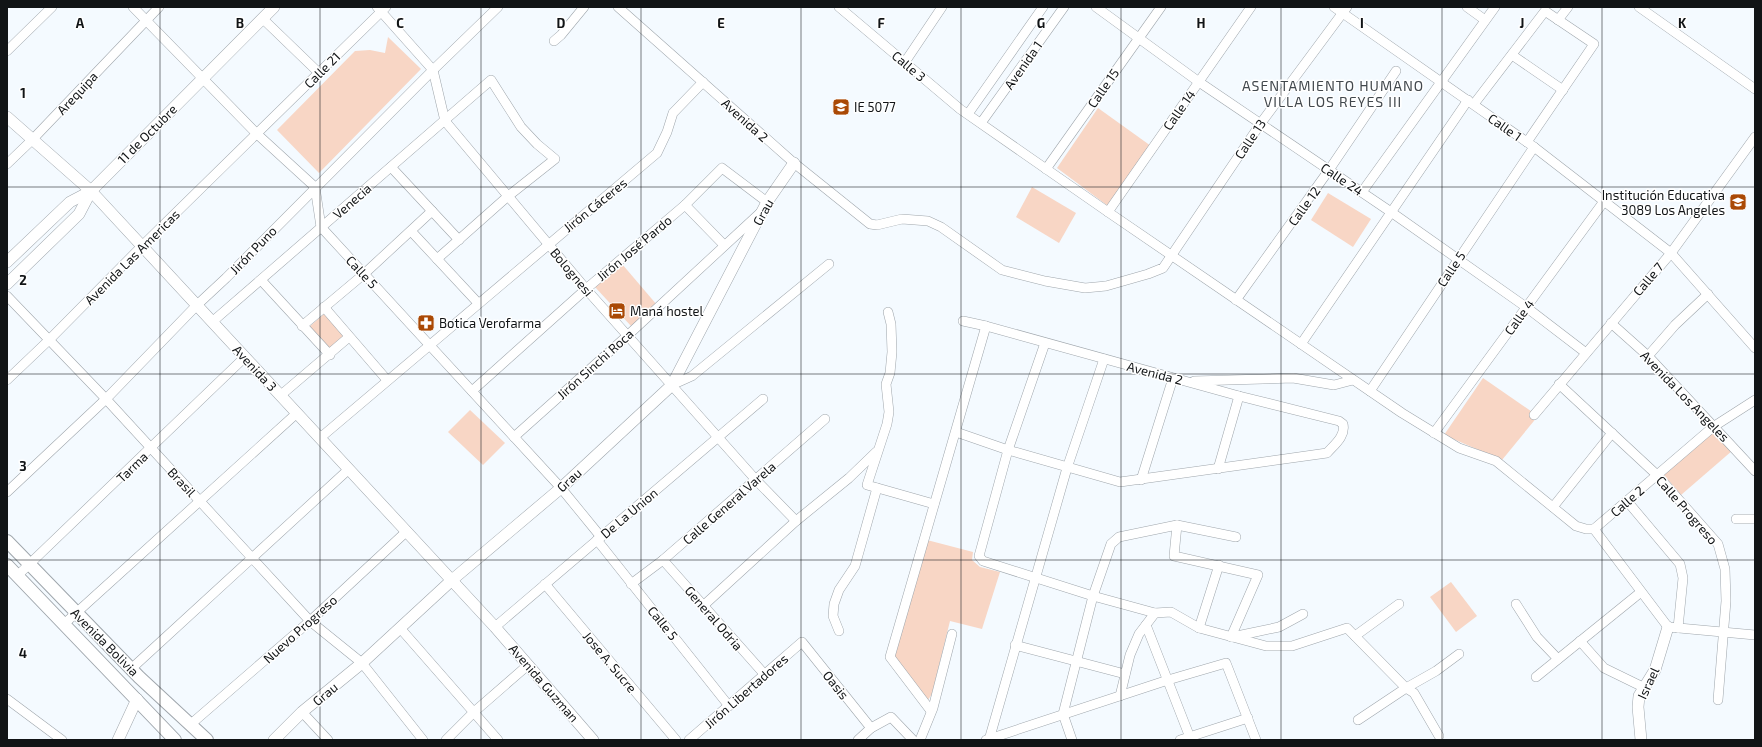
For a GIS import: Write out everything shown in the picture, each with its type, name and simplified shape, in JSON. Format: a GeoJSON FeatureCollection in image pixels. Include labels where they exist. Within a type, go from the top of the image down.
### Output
{"type":"FeatureCollection","features":[{"type":"Feature","properties":{"kind":"main road","name":"Avenida Bolivia"},"geometry":{"type":"LineString","coordinates":[[7,541],[75,613],[207,740]]}},
{"type":"Feature","properties":{"kind":"main road","name":"Avenida Bolivia"},"geometry":{"type":"LineString","coordinates":[[7,565],[175,740]]}},
{"type":"Feature","properties":{"kind":"street"},"geometry":{"type":"LineString","coordinates":[[7,51],[52,7]]}},
{"type":"Feature","properties":{"kind":"street"},"geometry":{"type":"LineString","coordinates":[[133,7],[257,134],[315,187],[321,227]]}},
{"type":"Feature","properties":{"kind":"street","name":"Arequipa"},"geometry":{"type":"LineString","coordinates":[[7,164],[32,140],[159,7]]}},
{"type":"Feature","properties":{"kind":"street","name":"11 de Octubre"},"geometry":{"type":"LineString","coordinates":[[7,284],[79,214],[91,191],[274,7]]}},
{"type":"Feature","properties":{"kind":"street","name":"Jirón Puno"},"geometry":{"type":"LineString","coordinates":[[7,492],[106,399],[197,305],[226,278],[315,187],[497,7]]}},
{"type":"Feature","properties":{"kind":"street"},"geometry":{"type":"LineString","coordinates":[[554,41],[584,7]]}},
{"type":"Feature","properties":{"kind":"street","name":"Avenida 2"},"geometry":{"type":"LineString","coordinates":[[618,7],[794,164],[870,224],[877,226]]}},
{"type":"Feature","properties":{"kind":"street","name":"Calle 3"},"geometry":{"type":"LineString","coordinates":[[839,7],[968,114],[1108,212],[1353,380],[1434,433],[1459,448],[1496,461],[1576,526],[1586,529],[1594,529]]}},
{"type":"Feature","properties":{"kind":"street"},"geometry":{"type":"LineString","coordinates":[[904,62],[942,7]]}},
{"type":"Feature","properties":{"kind":"street","name":"Avenida 1"},"geometry":{"type":"LineString","coordinates":[[968,114],[1043,7]]}},
{"type":"Feature","properties":{"kind":"street","name":"Avenida 1"},"geometry":{"type":"LineString","coordinates":[[981,123],[1064,7]]}},
{"type":"Feature","properties":{"kind":"street","name":"Calle 24"},"geometry":{"type":"LineString","coordinates":[[1096,7],[1199,82],[1362,192],[1526,307],[1586,353]]}},
{"type":"Feature","properties":{"kind":"street","name":"Calle 15"},"geometry":{"type":"LineString","coordinates":[[1046,169],[1161,7]]}},
{"type":"Feature","properties":{"kind":"street","name":"Calle 14"},"geometry":{"type":"LineString","coordinates":[[1108,212],[1251,7]]}},
{"type":"Feature","properties":{"kind":"street","name":"Calle 1"},"geometry":{"type":"LineString","coordinates":[[1334,7],[1344,10],[1530,145],[1605,200],[1671,253],[1755,348]]}},
{"type":"Feature","properties":{"kind":"street"},"geometry":{"type":"LineString","coordinates":[[1467,7],[1485,20]]}},
{"type":"Feature","properties":{"kind":"street"},"geometry":{"type":"LineString","coordinates":[[1362,192],[1495,7]]}},
{"type":"Feature","properties":{"kind":"street"},"geometry":{"type":"LineString","coordinates":[[1301,344],[1391,212],[1471,102],[1512,55],[1545,11],[1558,20],[1568,7]]}},
{"type":"Feature","properties":{"kind":"street"},"geometry":{"type":"LineString","coordinates":[[1638,7],[1755,89]]}},
{"type":"Feature","properties":{"kind":"street","name":"Bolognesi"},"geometry":{"type":"LineString","coordinates":[[382,9],[433,70],[445,120],[507,197],[627,336],[719,436],[756,480],[796,521]]}},
{"type":"Feature","properties":{"kind":"street","name":"Calle 21"},"geometry":{"type":"LineString","coordinates":[[257,134],[382,9]]}},
{"type":"Feature","properties":{"kind":"street","name":"Calle 13"},"geometry":{"type":"LineString","coordinates":[[877,226],[902,219],[928,221],[942,226],[1002,270],[1045,281],[1085,288],[1106,286],[1148,274],[1163,268],[1261,123],[1344,10]]}},
{"type":"Feature","properties":{"kind":"street"},"geometry":{"type":"LineString","coordinates":[[262,19],[319,73]]}},
{"type":"Feature","properties":{"kind":"street","name":"Calle 5"},"geometry":{"type":"LineString","coordinates":[[1370,391],[1457,259],[1530,145],[1563,90],[1594,44],[1558,20]]}},
{"type":"Feature","properties":{"kind":"street"},"geometry":{"type":"LineString","coordinates":[[1512,55],[1563,90]]}},
{"type":"Feature","properties":{"kind":"street","name":"Calle 12"},"geometry":{"type":"LineString","coordinates":[[1236,300],[1329,170],[1396,71]]}},
{"type":"Feature","properties":{"kind":"street","name":"Venecia"},"geometry":{"type":"LineString","coordinates":[[212,322],[491,80],[521,127],[537,144],[555,159],[507,197]]}},
{"type":"Feature","properties":{"kind":"street","name":"Jirón Cáceres"},"geometry":{"type":"LineString","coordinates":[[320,438],[548,243],[657,153],[667,132],[673,113],[703,82]]}},
{"type":"Feature","properties":{"kind":"street","name":"Avenida 3"},"geometry":{"type":"LineString","coordinates":[[7,117],[91,191],[495,627]]}},
{"type":"Feature","properties":{"kind":"street","name":"Avenida Las Americas"},"geometry":{"type":"LineString","coordinates":[[7,380],[257,134]]}},
{"type":"Feature","properties":{"kind":"street","name":"Calle 7"},"geometry":{"type":"LineString","coordinates":[[1534,415],[1671,253],[1755,137]]}},
{"type":"Feature","properties":{"kind":"street","name":"Grau"},"geometry":{"type":"LineString","coordinates":[[274,740],[302,712],[362,663],[452,580],[561,488],[672,385],[765,205],[794,164]]}},
{"type":"Feature","properties":{"kind":"street"},"geometry":{"type":"LineString","coordinates":[[391,167],[459,240]]}},
{"type":"Feature","properties":{"kind":"street","name":"Jirón José Pardo"},"geometry":{"type":"LineString","coordinates":[[472,391],[586,288],[685,205],[722,168],[765,205]]}},
{"type":"Feature","properties":{"kind":"street","name":"11 de Octubre"},"geometry":{"type":"LineString","coordinates":[[7,262],[70,202],[91,191]]}},
{"type":"Feature","properties":{"kind":"street"},"geometry":{"type":"LineString","coordinates":[[437,259],[507,197]]}},
{"type":"Feature","properties":{"kind":"street","name":"Calle 4"},"geometry":{"type":"LineString","coordinates":[[1434,433],[1605,200]]}},
{"type":"Feature","properties":{"kind":"street"},"geometry":{"type":"LineString","coordinates":[[685,205],[724,245]]}},
{"type":"Feature","properties":{"kind":"street","name":"Jirón Sinchi Roca"},"geometry":{"type":"LineString","coordinates":[[514,437],[627,336],[765,205]]}},
{"type":"Feature","properties":{"kind":"street"},"geometry":{"type":"LineString","coordinates":[[302,326],[364,274],[432,211]]}},
{"type":"Feature","properties":{"kind":"street","name":"Calle 5"},"geometry":{"type":"LineString","coordinates":[[321,227],[561,488],[632,584],[730,706]]}},
{"type":"Feature","properties":{"kind":"street"},"geometry":{"type":"LineString","coordinates":[[411,230],[478,303]]}},
{"type":"Feature","properties":{"kind":"street"},"geometry":{"type":"LineString","coordinates":[[672,385],[692,376],[829,264]]}},
{"type":"Feature","properties":{"kind":"street"},"geometry":{"type":"LineString","coordinates":[[261,280],[330,355]]}},
{"type":"Feature","properties":{"kind":"street"},"geometry":{"type":"LineString","coordinates":[[1648,356],[1675,325],[1708,294]]}},
{"type":"Feature","properties":{"kind":"street","name":"Brasil"},"geometry":{"type":"LineString","coordinates":[[7,296],[106,399],[310,621],[362,663],[422,740]]}},
{"type":"Feature","properties":{"kind":"street"},"geometry":{"type":"LineString","coordinates":[[324,307],[387,380]]}},
{"type":"Feature","properties":{"kind":"street"},"geometry":{"type":"LineString","coordinates":[[888,312],[891,324],[892,352],[890,373],[886,384],[889,412],[887,424],[867,485],[934,504]]}},
{"type":"Feature","properties":{"kind":"street","name":"Avenida 2"},"geometry":{"type":"LineString","coordinates":[[962,321],[986,326],[1239,396],[1339,421],[1343,424],[1343,435],[1327,453],[1218,469]]}},
{"type":"Feature","properties":{"kind":"street","name":"Avenida Los Angeles"},"geometry":{"type":"LineString","coordinates":[[1611,323],[1648,356],[1713,427],[1732,444],[1755,472]]}},
{"type":"Feature","properties":{"kind":"street"},"geometry":{"type":"LineString","coordinates":[[931,712],[890,657],[986,326]]}},
{"type":"Feature","properties":{"kind":"street"},"geometry":{"type":"LineString","coordinates":[[281,395],[330,355],[349,337]]}},
{"type":"Feature","properties":{"kind":"street"},"geometry":{"type":"LineString","coordinates":[[1045,343],[1008,450],[979,556],[983,561],[1035,576],[1093,596],[1155,613],[1172,612],[1198,628],[1266,646],[1292,646],[1347,628],[1406,688],[1414,693],[1439,736]]}},
{"type":"Feature","properties":{"kind":"street","name":"Tarma"},"geometry":{"type":"LineString","coordinates":[[17,576],[245,357]]}},
{"type":"Feature","properties":{"kind":"street"},"geometry":{"type":"LineString","coordinates":[[988,740],[1067,468],[1104,359]]}},
{"type":"Feature","properties":{"kind":"street"},"geometry":{"type":"LineString","coordinates":[[1141,480],[1173,378]]}},
{"type":"Feature","properties":{"kind":"street"},"geometry":{"type":"LineString","coordinates":[[1185,381],[1294,378],[1334,384],[1353,380]]}},
{"type":"Feature","properties":{"kind":"street","name":"Calle Progreso"},"geometry":{"type":"LineString","coordinates":[[1559,384],[1657,475],[1718,544],[1725,569],[1726,602],[1718,700]]}},
{"type":"Feature","properties":{"kind":"street"},"geometry":{"type":"LineString","coordinates":[[956,432],[1067,468],[1120,482],[1141,480],[1218,469],[1239,396]]}},
{"type":"Feature","properties":{"kind":"street","name":"De La Union"},"geometry":{"type":"LineString","coordinates":[[495,627],[763,398]]}},
{"type":"Feature","properties":{"kind":"street","name":"Calle 2"},"geometry":{"type":"LineString","coordinates":[[1594,529],[1713,427],[1755,400]]}},
{"type":"Feature","properties":{"kind":"street"},"geometry":{"type":"LineString","coordinates":[[64,624],[199,500],[297,413]]}},
{"type":"Feature","properties":{"kind":"street","name":"Calle General Varela"},"geometry":{"type":"LineString","coordinates":[[632,584],[663,560],[825,419]]}},
{"type":"Feature","properties":{"kind":"street"},"geometry":{"type":"LineString","coordinates":[[1553,507],[1612,433]]}},
{"type":"Feature","properties":{"kind":"street"},"geometry":{"type":"LineString","coordinates":[[703,606],[796,521],[849,478],[877,451]]}},
{"type":"Feature","properties":{"kind":"street"},"geometry":{"type":"LineString","coordinates":[[132,669],[349,468]]}},
{"type":"Feature","properties":{"kind":"street"},"geometry":{"type":"LineString","coordinates":[[839,631],[832,616],[834,604],[839,590],[855,566],[877,488]]}},
{"type":"Feature","properties":{"kind":"street"},"geometry":{"type":"LineString","coordinates":[[1627,501],[1680,564],[1683,578],[1673,628]]}},
{"type":"Feature","properties":{"kind":"street"},"geometry":{"type":"LineString","coordinates":[[1736,519],[1755,519]]}},
{"type":"Feature","properties":{"kind":"street"},"geometry":{"type":"LineString","coordinates":[[1177,525],[1174,556],[1220,565],[1258,575],[1231,637]]}},
{"type":"Feature","properties":{"kind":"street"},"geometry":{"type":"LineString","coordinates":[[1072,740],[1063,714],[1093,596],[1111,544],[1119,537],[1177,525],[1236,537]]}},
{"type":"Feature","properties":{"kind":"street"},"geometry":{"type":"LineString","coordinates":[[1594,529],[1642,592],[1673,628],[1755,635]]}},
{"type":"Feature","properties":{"kind":"street","name":"Nuevo Progreso"},"geometry":{"type":"LineString","coordinates":[[191,724],[310,621],[406,531]]}},
{"type":"Feature","properties":{"kind":"street","name":"General Odria"},"geometry":{"type":"LineString","coordinates":[[663,560],[765,675]]}},
{"type":"Feature","properties":{"kind":"street"},"geometry":{"type":"LineString","coordinates":[[1198,628],[1220,565]]}},
{"type":"Feature","properties":{"kind":"street","name":"Jose A. Sucre"},"geometry":{"type":"LineString","coordinates":[[545,584],[676,740]]}},
{"type":"Feature","properties":{"kind":"street"},"geometry":{"type":"LineString","coordinates":[[1536,677],[1642,592]]}},
{"type":"Feature","properties":{"kind":"street"},"geometry":{"type":"LineString","coordinates":[[1355,636],[1399,604]]}},
{"type":"Feature","properties":{"kind":"street"},"geometry":{"type":"LineString","coordinates":[[1516,604],[1537,637],[1558,659]]}},
{"type":"Feature","properties":{"kind":"street"},"geometry":{"type":"LineString","coordinates":[[1120,696],[1130,655],[1139,634],[1155,613]]}},
{"type":"Feature","properties":{"kind":"street"},"geometry":{"type":"LineString","coordinates":[[1231,637],[1279,627],[1303,614]]}},
{"type":"Feature","properties":{"kind":"street"},"geometry":{"type":"LineString","coordinates":[[1146,625],[1190,738]]}},
{"type":"Feature","properties":{"kind":"street","name":"Avenida Guzman"},"geometry":{"type":"LineString","coordinates":[[495,627],[593,740]]}},
{"type":"Feature","properties":{"kind":"street"},"geometry":{"type":"LineString","coordinates":[[400,628],[498,740]]}},
{"type":"Feature","properties":{"kind":"street","name":"Israel"},"geometry":{"type":"LineString","coordinates":[[1640,740],[1638,707],[1640,696],[1673,628]]}},
{"type":"Feature","properties":{"kind":"street"},"geometry":{"type":"LineString","coordinates":[[920,740],[931,712],[952,634]]}},
{"type":"Feature","properties":{"kind":"street"},"geometry":{"type":"LineString","coordinates":[[1580,641],[1604,668],[1645,688]]}},
{"type":"Feature","properties":{"kind":"street","name":"Jirón Libertadores"},"geometry":{"type":"LineString","coordinates":[[689,740],[802,642]]}},
{"type":"Feature","properties":{"kind":"street","name":"Oasis"},"geometry":{"type":"LineString","coordinates":[[802,642],[871,728]]}},
{"type":"Feature","properties":{"kind":"street"},"geometry":{"type":"LineString","coordinates":[[1015,645],[1125,674]]}},
{"type":"Feature","properties":{"kind":"street"},"geometry":{"type":"LineString","coordinates":[[1358,720],[1406,688],[1436,671],[1459,654]]}},
{"type":"Feature","properties":{"kind":"street"},"geometry":{"type":"LineString","coordinates":[[988,740],[1168,680],[1226,663],[1256,740]]}},
{"type":"Feature","properties":{"kind":"street"},"geometry":{"type":"LineString","coordinates":[[446,740],[474,712],[528,665]]}},
{"type":"Feature","properties":{"kind":"street"},"geometry":{"type":"LineString","coordinates":[[7,699],[62,740]]}},
{"type":"Feature","properties":{"kind":"street"},"geometry":{"type":"LineString","coordinates":[[118,740],[136,699]]}},
{"type":"Feature","properties":{"kind":"street"},"geometry":{"type":"LineString","coordinates":[[302,712],[328,740]]}},
{"type":"Feature","properties":{"kind":"street"},"geometry":{"type":"LineString","coordinates":[[858,740],[871,728],[891,717],[912,740]]}},
{"type":"Feature","properties":{"kind":"street"},"geometry":{"type":"LineString","coordinates":[[1180,740],[1248,718]]}},
{"type":"Feature","properties":{"kind":"shaded area"},"geometry":{"type":"Polygon","coordinates":[[[388,37],[421,69],[319,173],[277,130],[355,51],[370,50],[385,53],[388,37]]]}},
{"type":"Feature","properties":{"kind":"shaded area"},"geometry":{"type":"Polygon","coordinates":[[[1098,108],[1151,146],[1108,206],[1057,168],[1098,108]]]}},
{"type":"Feature","properties":{"kind":"shaded area"},"geometry":{"type":"Polygon","coordinates":[[[1032,187],[1076,213],[1059,243],[1016,217],[1032,187]]]}},
{"type":"Feature","properties":{"kind":"shaded area"},"geometry":{"type":"Polygon","coordinates":[[[1328,193],[1371,219],[1353,247],[1311,220],[1328,193]]]}},
{"type":"Feature","properties":{"kind":"shaded area"},"geometry":{"type":"Polygon","coordinates":[[[622,264],[657,305],[631,326],[595,287],[622,264]]]}},
{"type":"Feature","properties":{"kind":"shaded area"},"geometry":{"type":"Polygon","coordinates":[[[325,313],[347,338],[331,352],[309,327],[325,313]]]}},
{"type":"Feature","properties":{"kind":"shaded area"},"geometry":{"type":"Polygon","coordinates":[[[1483,378],[1538,416],[1502,460],[1444,435],[1483,378]]]}},
{"type":"Feature","properties":{"kind":"shaded area"},"geometry":{"type":"Polygon","coordinates":[[[470,410],[505,443],[483,465],[448,432],[470,410]]]}},
{"type":"Feature","properties":{"kind":"shaded area"},"geometry":{"type":"Polygon","coordinates":[[[1711,434],[1718,434],[1733,450],[1681,495],[1664,475],[1711,434]]]}},
{"type":"Feature","properties":{"kind":"shaded area"},"geometry":{"type":"Polygon","coordinates":[[[927,540],[973,552],[972,560],[980,567],[1000,572],[982,629],[950,621],[932,694],[928,700],[894,658],[927,540]]]}},
{"type":"Feature","properties":{"kind":"shaded area"},"geometry":{"type":"Polygon","coordinates":[[[1451,582],[1477,616],[1456,632],[1430,597],[1451,582]]]}},
{"type":"Feature","properties":{"kind":"place","name":"IE 5077"},"geometry":{"type":"Point","coordinates":[841,107]}},
{"type":"Feature","properties":{"kind":"place","name":"Institución Educativa 3089 Los Angeles"},"geometry":{"type":"Point","coordinates":[1738,202]}},
{"type":"Feature","properties":{"kind":"place","name":"Maná hostel"},"geometry":{"type":"Point","coordinates":[617,311]}},
{"type":"Feature","properties":{"kind":"place","name":"Botica Verofarma"},"geometry":{"type":"Point","coordinates":[426,323]}},
{"type":"Feature","properties":{"kind":"district","name":"ASENTAMIENTO HUMANO VILLA LOS REYES III"},"geometry":{"type":"Point","coordinates":[1333,94]}}]}
